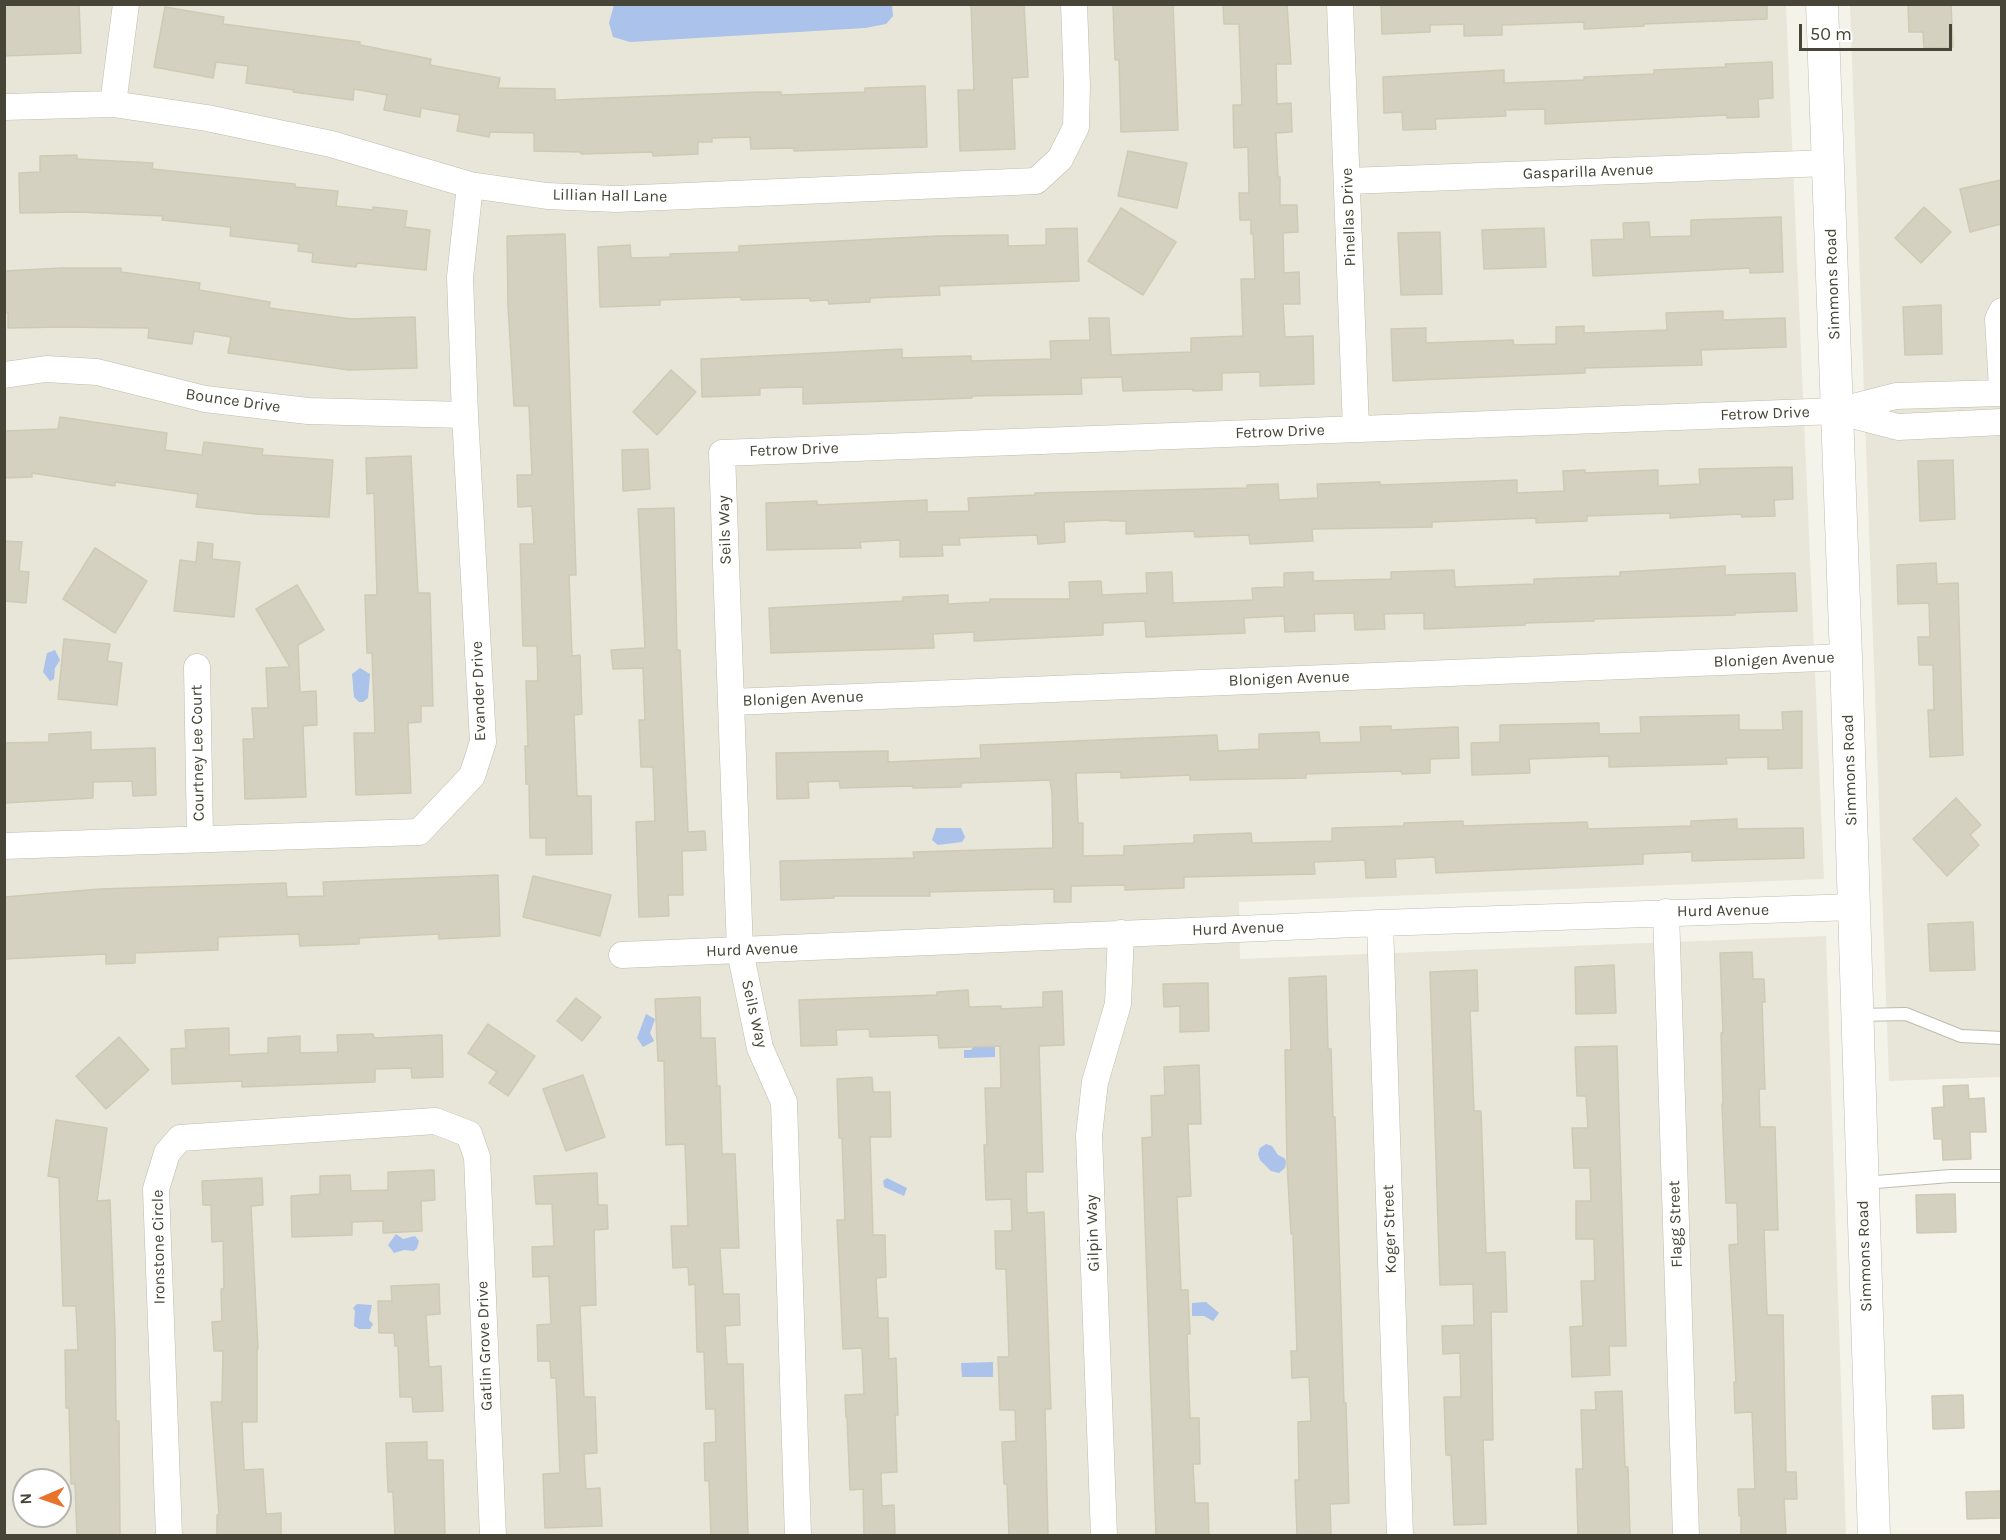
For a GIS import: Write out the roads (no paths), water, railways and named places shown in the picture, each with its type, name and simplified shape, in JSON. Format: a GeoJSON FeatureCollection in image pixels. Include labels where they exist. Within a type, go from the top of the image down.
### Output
{"type":"FeatureCollection","features":[{"type":"Feature","properties":{"kind":"street"},"geometry":{"type":"LineString","coordinates":[[112,104],[126,4]]}},
{"type":"Feature","properties":{"kind":"street","name":"Lillian Hall Lane"},"geometry":{"type":"LineString","coordinates":[[4,107],[112,104],[207,118],[332,144],[470,185],[547,196],[616,199],[1036,181],[1060,159],[1076,127],[1074,4]]}},
{"type":"Feature","properties":{"kind":"street","name":"Pinellas Drive"},"geometry":{"type":"LineString","coordinates":[[1340,4],[1356,429]]}},
{"type":"Feature","properties":{"kind":"street","name":"Simmons Road"},"geometry":{"type":"LineString","coordinates":[[1822,4],[1846,657],[1874,1536]]}},
{"type":"Feature","properties":{"kind":"street","name":"Gasparilla Avenue"},"geometry":{"type":"LineString","coordinates":[[1348,182],[1828,163]]}},
{"type":"Feature","properties":{"kind":"street","name":"Evander Drive"},"geometry":{"type":"LineString","coordinates":[[4,846],[419,832],[472,776],[483,742],[465,415],[460,277],[470,185]]}},
{"type":"Feature","properties":{"kind":"street"},"geometry":{"type":"LineString","coordinates":[[2001,311],[1998,319],[2001,388]]}},
{"type":"Feature","properties":{"kind":"street","name":"Bounce Drive"},"geometry":{"type":"LineString","coordinates":[[4,375],[46,369],[97,372],[204,399],[308,411],[465,415]]}},
{"type":"Feature","properties":{"kind":"street"},"geometry":{"type":"LineString","coordinates":[[1837,411],[1896,396],[2001,393]]}},
{"type":"Feature","properties":{"kind":"street"},"geometry":{"type":"LineString","coordinates":[[1837,411],[1898,427],[2001,422]]}},
{"type":"Feature","properties":{"kind":"street","name":"Fetrow Drive"},"geometry":{"type":"LineString","coordinates":[[722,453],[1837,411]]}},
{"type":"Feature","properties":{"kind":"street","name":"Seils Way"},"geometry":{"type":"LineString","coordinates":[[722,453],[740,951],[760,1048],[784,1102],[798,1536]]}},
{"type":"Feature","properties":{"kind":"street","name":"Blonigen Avenue"},"geometry":{"type":"LineString","coordinates":[[731,702],[1846,657]]}},
{"type":"Feature","properties":{"kind":"street","name":"Courtney Lee Court"},"geometry":{"type":"LineString","coordinates":[[197,667],[200,838]]}},
{"type":"Feature","properties":{"kind":"street","name":"Hurd Avenue"},"geometry":{"type":"LineString","coordinates":[[622,955],[1121,933],[1854,907]]}},
{"type":"Feature","properties":{"kind":"street","name":"Flagg Street"},"geometry":{"type":"LineString","coordinates":[[1666,912],[1686,1536]]}},
{"type":"Feature","properties":{"kind":"street","name":"Koger Street"},"geometry":{"type":"LineString","coordinates":[[1380,923],[1400,1536]]}},
{"type":"Feature","properties":{"kind":"street","name":"Gilpin Way"},"geometry":{"type":"LineString","coordinates":[[1104,1536],[1089,1135],[1095,1082],[1118,1004],[1121,933]]}},
{"type":"Feature","properties":{"kind":"street","name":"Ironstone Circle"},"geometry":{"type":"LineString","coordinates":[[170,1536],[156,1189],[167,1153],[180,1138],[435,1121],[469,1134],[477,1157]]}},
{"type":"Feature","properties":{"kind":"street","name":"Gatlin Grove Drive"},"geometry":{"type":"LineString","coordinates":[[477,1157],[493,1536]]}},
{"type":"Feature","properties":{"kind":"lane"},"geometry":{"type":"LineString","coordinates":[[1857,1015],[1906,1014],[1961,1036],[2001,1038]]}},
{"type":"Feature","properties":{"kind":"lane"},"geometry":{"type":"LineString","coordinates":[[1863,1183],[1950,1176],[2001,1176]]}},
{"type":"Feature","properties":{"kind":"water"},"geometry":{"type":"Polygon","coordinates":[[[892,4],[893,16],[886,24],[865,28],[630,42],[613,37],[609,23],[614,5],[892,4]]]}},
{"type":"Feature","properties":{"kind":"water"},"geometry":{"type":"Polygon","coordinates":[[[55,650],[60,660],[55,668],[54,679],[50,681],[43,672],[47,653],[55,650]]]}},
{"type":"Feature","properties":{"kind":"water"},"geometry":{"type":"Polygon","coordinates":[[[360,668],[370,674],[368,698],[363,702],[359,702],[354,697],[352,674],[360,668]]]}},
{"type":"Feature","properties":{"kind":"water"},"geometry":{"type":"Polygon","coordinates":[[[936,828],[961,828],[965,837],[962,842],[938,845],[932,840],[936,828]]]}},
{"type":"Feature","properties":{"kind":"water"},"geometry":{"type":"Polygon","coordinates":[[[646,1014],[655,1019],[650,1033],[654,1041],[643,1047],[637,1038],[646,1014]]]}},
{"type":"Feature","properties":{"kind":"water"},"geometry":{"type":"Polygon","coordinates":[[[995,1042],[995,1057],[964,1058],[964,1050],[995,1042]]]}},
{"type":"Feature","properties":{"kind":"water"},"geometry":{"type":"Polygon","coordinates":[[[1266,1144],[1272,1146],[1286,1161],[1285,1168],[1279,1173],[1271,1171],[1260,1160],[1258,1154],[1260,1148],[1266,1144]]]}},
{"type":"Feature","properties":{"kind":"water"},"geometry":{"type":"Polygon","coordinates":[[[887,1178],[907,1188],[904,1196],[884,1187],[883,1181],[887,1178]]]}},
{"type":"Feature","properties":{"kind":"water"},"geometry":{"type":"Polygon","coordinates":[[[396,1234],[403,1239],[415,1236],[419,1241],[417,1248],[414,1251],[404,1250],[394,1253],[388,1245],[396,1234]]]}},
{"type":"Feature","properties":{"kind":"water"},"geometry":{"type":"Polygon","coordinates":[[[1206,1302],[1219,1313],[1213,1321],[1204,1316],[1192,1316],[1192,1303],[1206,1302]]]}},
{"type":"Feature","properties":{"kind":"water"},"geometry":{"type":"Polygon","coordinates":[[[357,1304],[372,1305],[369,1320],[373,1324],[370,1329],[359,1329],[354,1326],[355,1311],[353,1308],[357,1304]]]}},
{"type":"Feature","properties":{"kind":"water"},"geometry":{"type":"Polygon","coordinates":[[[993,1362],[993,1377],[962,1377],[961,1363],[993,1362]]]}}]}
